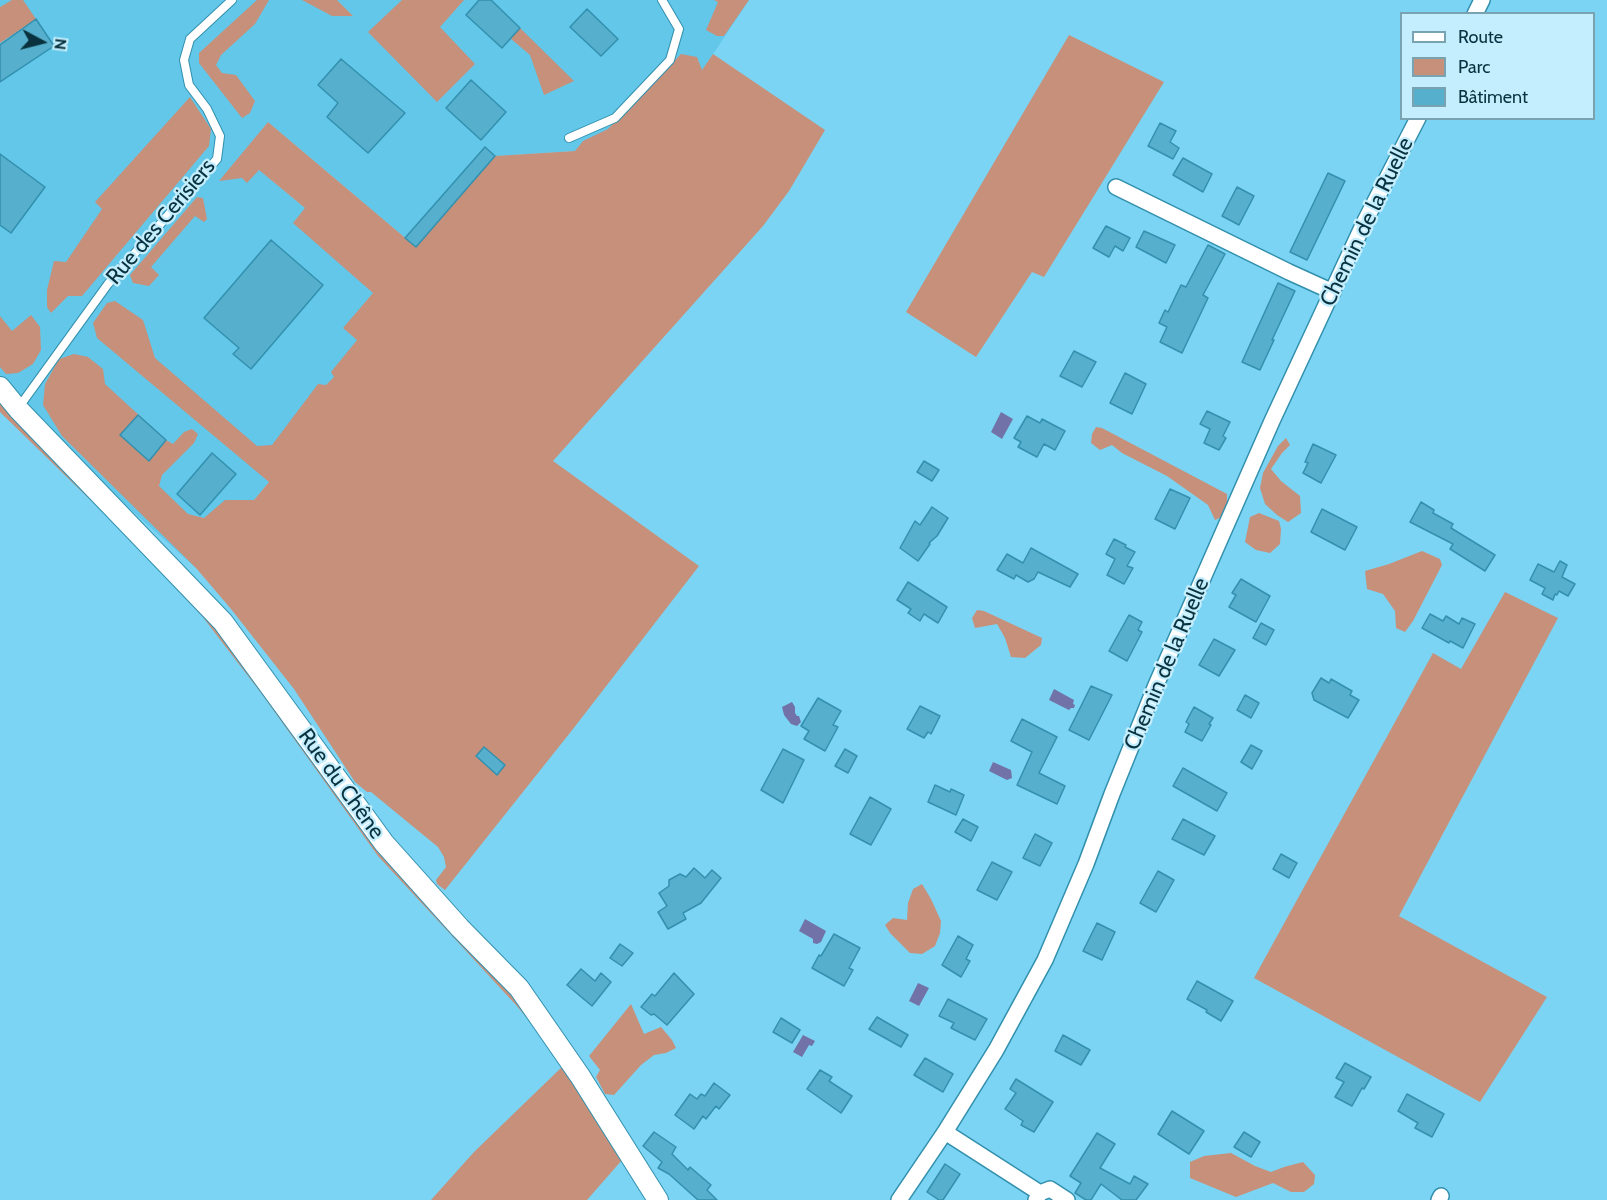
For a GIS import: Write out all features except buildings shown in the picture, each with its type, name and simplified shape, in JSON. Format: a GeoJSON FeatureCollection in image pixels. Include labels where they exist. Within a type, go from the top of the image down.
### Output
{"type":"FeatureCollection","features":[{"type":"Feature","properties":{"kind":"street","name":"Chemin de la Ruelle"},"geometry":{"type":"LineString","coordinates":[[899,1200],[996,1050],[1045,960],[1086,864],[1156,685],[1272,421],[1365,221],[1417,120]]}},
{"type":"Feature","properties":{"kind":"street"},"geometry":{"type":"LineString","coordinates":[[1116,187],[1333,292]]}},
{"type":"Feature","properties":{"kind":"street","name":"Rue du Chêne"},"geometry":{"type":"LineString","coordinates":[[0,387],[223,622],[384,843],[460,928],[519,988],[580,1076],[657,1200]]}},
{"type":"Feature","properties":{"kind":"street"},"geometry":{"type":"LineString","coordinates":[[945,1132],[1038,1197],[1050,1189],[1067,1200]]}},
{"type":"Feature","properties":{"kind":"lane","name":"Rue des Cerisiers"},"geometry":{"type":"LineString","coordinates":[[18,408],[108,284],[217,159],[220,136],[207,109],[189,85],[184,60],[190,39],[232,0]]}},
{"type":"Feature","properties":{"kind":"lane"},"geometry":{"type":"LineString","coordinates":[[569,138],[615,118],[670,60],[679,29],[662,0]]}},
{"type":"Feature","properties":{"kind":"shaded area"},"geometry":{"type":"Polygon","coordinates":[[[0,0],[749,0],[652,146],[495,156],[416,247],[268,122],[230,169],[256,167],[383,274],[418,307],[196,568],[18,409],[0,387],[0,0]]]}},
{"type":"Feature","properties":{"kind":"shaded area"},"geometry":{"type":"Polygon","coordinates":[[[1001,412],[1013,419],[1002,439],[991,432],[1001,412]]]}},
{"type":"Feature","properties":{"kind":"shaded area"},"geometry":{"type":"Polygon","coordinates":[[[1054,689],[1074,700],[1074,708],[1069,710],[1049,700],[1054,689]]]}},
{"type":"Feature","properties":{"kind":"shaded area"},"geometry":{"type":"Polygon","coordinates":[[[792,702],[801,722],[797,726],[791,724],[784,715],[782,707],[792,702]]]}},
{"type":"Feature","properties":{"kind":"shaded area"},"geometry":{"type":"Polygon","coordinates":[[[993,762],[1011,770],[1012,778],[1007,780],[989,771],[993,762]]]}},
{"type":"Feature","properties":{"kind":"shaded area"},"geometry":{"type":"Polygon","coordinates":[[[805,919],[826,931],[821,942],[813,943],[813,939],[799,931],[805,919]]]}},
{"type":"Feature","properties":{"kind":"shaded area"},"geometry":{"type":"Polygon","coordinates":[[[918,983],[929,988],[919,1006],[909,1001],[918,983]]]}},
{"type":"Feature","properties":{"kind":"shaded area"},"geometry":{"type":"Polygon","coordinates":[[[803,1035],[815,1041],[812,1046],[809,1045],[802,1057],[793,1052],[803,1035]]]}},
{"type":"Feature","properties":{"kind":"green space"},"geometry":{"type":"Polygon","coordinates":[[[12,0],[23,0],[36,19],[0,43],[0,7],[12,0]]]}},
{"type":"Feature","properties":{"kind":"green space"},"geometry":{"type":"Polygon","coordinates":[[[257,0],[269,0],[255,24],[221,55],[216,65],[222,73],[236,75],[255,101],[250,113],[242,118],[199,63],[199,53],[257,0]]]}},
{"type":"Feature","properties":{"kind":"green space"},"geometry":{"type":"Polygon","coordinates":[[[302,0],[337,0],[353,16],[332,16],[302,0]]]}},
{"type":"Feature","properties":{"kind":"green space"},"geometry":{"type":"Polygon","coordinates":[[[402,0],[464,0],[440,27],[475,64],[437,102],[368,32],[402,0]]]}},
{"type":"Feature","properties":{"kind":"green space"},"geometry":{"type":"Polygon","coordinates":[[[714,0],[749,0],[724,36],[717,36],[706,30],[718,2],[714,0]]]}},
{"type":"Feature","properties":{"kind":"green space"},"geometry":{"type":"Polygon","coordinates":[[[520,28],[574,81],[544,95],[530,55],[510,38],[520,28]]]}},
{"type":"Feature","properties":{"kind":"green space"},"geometry":{"type":"Polygon","coordinates":[[[1069,35],[1164,82],[1044,277],[1032,272],[976,357],[906,312],[1069,35]]]}},
{"type":"Feature","properties":{"kind":"green space"},"geometry":{"type":"Polygon","coordinates":[[[681,54],[697,57],[702,70],[713,54],[825,130],[789,191],[763,226],[553,461],[699,566],[445,890],[437,884],[436,880],[446,867],[444,857],[438,847],[371,792],[367,792],[355,782],[294,689],[231,609],[196,568],[62,436],[43,405],[45,384],[59,359],[74,354],[88,357],[103,369],[105,384],[166,440],[173,444],[184,432],[192,429],[198,434],[194,443],[162,475],[159,486],[188,514],[204,518],[225,500],[254,500],[269,482],[97,338],[93,323],[107,303],[115,301],[143,320],[155,358],[257,446],[272,445],[318,384],[326,385],[334,377],[331,372],[357,340],[343,328],[373,293],[293,223],[305,208],[259,170],[247,183],[242,178],[219,181],[268,122],[416,247],[495,156],[575,151],[583,141],[608,129],[681,54]]]}},
{"type":"Feature","properties":{"kind":"green space"},"geometry":{"type":"Polygon","coordinates":[[[190,97],[211,129],[209,146],[82,296],[68,296],[51,313],[47,307],[47,290],[54,261],[66,262],[102,209],[95,202],[190,97]]]}},
{"type":"Feature","properties":{"kind":"green space"},"geometry":{"type":"Polygon","coordinates":[[[197,197],[203,198],[207,219],[204,222],[195,216],[151,267],[159,275],[149,286],[133,283],[130,275],[197,197]]]}},
{"type":"Feature","properties":{"kind":"green space"},"geometry":{"type":"Polygon","coordinates":[[[31,315],[40,327],[41,350],[33,364],[18,373],[6,374],[0,367],[0,316],[12,331],[31,315]]]}},
{"type":"Feature","properties":{"kind":"green space"},"geometry":{"type":"Polygon","coordinates":[[[0,399],[219,624],[363,825],[413,885],[519,998],[566,1064],[622,1160],[587,1200],[431,1200],[474,1152],[565,1064],[516,1005],[378,856],[261,693],[202,616],[115,524],[0,412],[0,399]]]}},
{"type":"Feature","properties":{"kind":"green space"},"geometry":{"type":"Polygon","coordinates":[[[1096,427],[1102,428],[1227,494],[1227,503],[1222,517],[1215,520],[1208,505],[1167,476],[1122,453],[1112,445],[1100,450],[1091,443],[1096,427]]]}},
{"type":"Feature","properties":{"kind":"green space"},"geometry":{"type":"Polygon","coordinates":[[[1286,438],[1290,445],[1271,469],[1281,481],[1300,496],[1301,513],[1288,522],[1265,504],[1260,488],[1263,473],[1278,446],[1286,438]]]}},
{"type":"Feature","properties":{"kind":"green space"},"geometry":{"type":"Polygon","coordinates":[[[1259,513],[1279,521],[1280,544],[1270,553],[1256,550],[1245,542],[1250,517],[1259,513]]]}},
{"type":"Feature","properties":{"kind":"green space"},"geometry":{"type":"Polygon","coordinates":[[[1422,551],[1440,559],[1442,565],[1405,632],[1396,628],[1395,611],[1383,594],[1367,589],[1365,571],[1422,551]]]}},
{"type":"Feature","properties":{"kind":"green space"},"geometry":{"type":"Polygon","coordinates":[[[1505,592],[1558,618],[1399,916],[1547,997],[1480,1102],[1254,978],[1433,653],[1461,669],[1505,592]]]}},
{"type":"Feature","properties":{"kind":"green space"},"geometry":{"type":"Polygon","coordinates":[[[977,610],[984,611],[1042,638],[1041,645],[1025,658],[1011,657],[1005,638],[997,624],[975,628],[972,618],[977,610]]]}},
{"type":"Feature","properties":{"kind":"green space"},"geometry":{"type":"Polygon","coordinates":[[[922,884],[941,921],[940,933],[935,946],[922,954],[910,953],[885,925],[893,918],[907,920],[908,903],[913,889],[922,884]]]}},
{"type":"Feature","properties":{"kind":"green space"},"geometry":{"type":"Polygon","coordinates":[[[631,1004],[644,1034],[661,1027],[676,1048],[654,1055],[641,1065],[614,1095],[605,1094],[596,1077],[600,1070],[589,1056],[631,1004]]]}},
{"type":"Feature","properties":{"kind":"green space"},"geometry":{"type":"Polygon","coordinates":[[[1231,1153],[1271,1172],[1303,1162],[1315,1175],[1314,1184],[1304,1192],[1291,1192],[1273,1183],[1236,1197],[1190,1178],[1190,1162],[1204,1156],[1231,1153]]]}}]}
